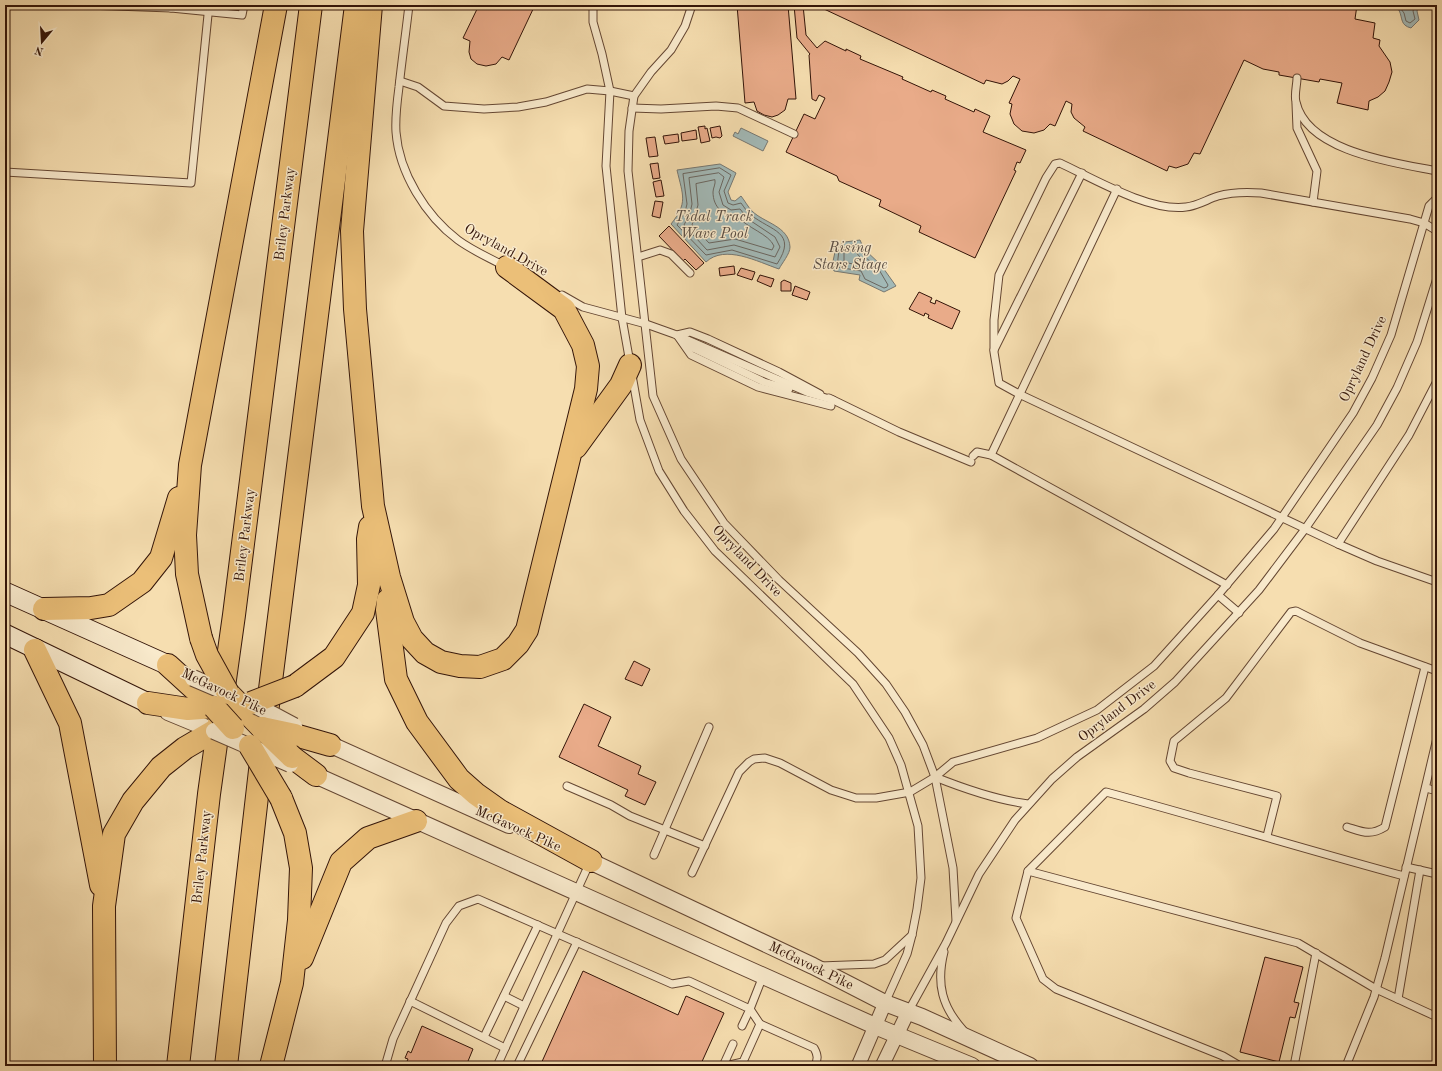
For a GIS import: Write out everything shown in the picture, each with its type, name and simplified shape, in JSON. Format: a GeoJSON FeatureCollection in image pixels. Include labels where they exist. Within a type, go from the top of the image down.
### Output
{"type":"FeatureCollection","features":[{"type":"Feature","properties":{"kind":"highway"},"geometry":{"type":"LineString","coordinates":[[44,609],[91,608],[109,605],[142,582],[162,558],[190,465],[276,5]]}},
{"type":"Feature","properties":{"kind":"highway","name":"Briley Parkway"},"geometry":{"type":"LineString","coordinates":[[178,1066],[209,794],[234,615],[311,5]]}},
{"type":"Feature","properties":{"kind":"highway"},"geometry":{"type":"LineString","coordinates":[[226,1066],[281,596],[356,5]]}},
{"type":"Feature","properties":{"kind":"highway"},"geometry":{"type":"LineString","coordinates":[[371,5],[352,231],[355,309],[373,506],[389,577],[403,622],[412,639],[425,653],[441,662],[460,666],[480,667],[503,659],[518,644],[527,630],[586,389],[588,366],[583,345],[564,309],[507,267]]}},
{"type":"Feature","properties":{"kind":"highway"},"geometry":{"type":"LineString","coordinates":[[569,458],[621,385],[630,365]]}},
{"type":"Feature","properties":{"kind":"highway"},"geometry":{"type":"LineString","coordinates":[[190,465],[185,535],[187,574],[201,638],[207,655],[233,702],[223,730]]}},
{"type":"Feature","properties":{"kind":"highway"},"geometry":{"type":"LineString","coordinates":[[148,703],[188,714],[295,686],[334,657],[363,613],[369,585],[368,539],[373,506]]}},
{"type":"Feature","properties":{"kind":"highway"},"geometry":{"type":"LineString","coordinates":[[389,577],[387,610],[396,679],[417,722],[459,779],[476,794],[500,811],[590,861]]}},
{"type":"Feature","properties":{"kind":"highway"},"geometry":{"type":"LineString","coordinates":[[35,650],[70,723],[104,906]]}},
{"type":"Feature","properties":{"kind":"highway"},"geometry":{"type":"LineString","coordinates":[[168,665],[192,682],[233,702],[262,728],[291,761],[316,775]]}},
{"type":"Feature","properties":{"kind":"highway"},"geometry":{"type":"LineString","coordinates":[[106,1066],[104,906],[114,834],[133,800],[161,767],[185,748],[223,730],[262,728],[294,730],[330,745]]}},
{"type":"Feature","properties":{"kind":"highway"},"geometry":{"type":"LineString","coordinates":[[223,730],[250,746],[282,798],[295,833],[301,868],[299,920],[292,983]]}},
{"type":"Feature","properties":{"kind":"highway"},"geometry":{"type":"LineString","coordinates":[[271,1066],[292,983],[341,862],[368,838],[416,821]]}},
{"type":"Feature","properties":{"kind":"main road","name":"McGavock Pike"},"geometry":{"type":"LineString","coordinates":[[5,592],[168,665]]}},
{"type":"Feature","properties":{"kind":"main road"},"geometry":{"type":"LineString","coordinates":[[5,634],[35,650],[148,703]]}},
{"type":"Feature","properties":{"kind":"street","name":"McGavock Pike"},"geometry":{"type":"LineString","coordinates":[[233,702],[294,730]]}},
{"type":"Feature","properties":{"kind":"street"},"geometry":{"type":"LineString","coordinates":[[188,714],[223,730]]}},
{"type":"Feature","properties":{"kind":"street","name":"McGavock Pike"},"geometry":{"type":"LineString","coordinates":[[330,745],[590,861],[813,966],[885,1003],[1030,1066]]}},
{"type":"Feature","properties":{"kind":"street"},"geometry":{"type":"LineString","coordinates":[[250,746],[291,761]]}},
{"type":"Feature","properties":{"kind":"street","name":"McGavock Pike"},"geometry":{"type":"LineString","coordinates":[[316,775],[875,1026],[972,1066]]}},
{"type":"Feature","properties":{"kind":"street"},"geometry":{"type":"LineString","coordinates":[[858,1066],[885,1003]]}},
{"type":"Feature","properties":{"kind":"street"},"geometry":{"type":"LineString","coordinates":[[882,1066],[908,1012]]}},
{"type":"Feature","properties":{"kind":"lane"},"geometry":{"type":"LineString","coordinates":[[86,5],[209,8],[242,15],[244,5]]}},
{"type":"Feature","properties":{"kind":"lane","name":"Opryland Drive"},"geometry":{"type":"LineString","coordinates":[[409,5],[396,113],[398,148],[416,192],[425,206],[441,226],[458,240],[507,267],[583,307],[646,324]]}},
{"type":"Feature","properties":{"kind":"lane","name":"Opryland Drive"},"geometry":{"type":"LineString","coordinates":[[592,5],[593,22],[610,91],[606,166],[622,318],[640,420],[659,471],[684,511],[715,551],[853,684],[889,738],[910,792],[918,826],[921,878],[918,909],[906,954],[885,1003]]}},
{"type":"Feature","properties":{"kind":"lane","name":"Opryland Drive"},"geometry":{"type":"LineString","coordinates":[[692,5],[685,26],[671,50],[637,88],[632,108],[628,171],[653,396],[681,460],[724,523],[779,580],[858,653],[886,684],[905,712],[923,745],[935,776],[954,868],[956,921]]}},
{"type":"Feature","properties":{"kind":"lane"},"geometry":{"type":"LineString","coordinates":[[5,172],[191,183],[209,8]]}},
{"type":"Feature","properties":{"kind":"lane"},"geometry":{"type":"LineString","coordinates":[[1297,78],[1297,128],[1317,171],[1314,202]]}},
{"type":"Feature","properties":{"kind":"lane"},"geometry":{"type":"LineString","coordinates":[[400,81],[418,87],[444,106],[484,109],[518,107],[546,102],[587,89],[610,91],[634,96]]}},
{"type":"Feature","properties":{"kind":"lane"},"geometry":{"type":"LineString","coordinates":[[1296,102],[1305,121],[1332,143],[1361,154],[1437,171]]}},
{"type":"Feature","properties":{"kind":"lane"},"geometry":{"type":"LineString","coordinates":[[632,108],[661,109],[716,106],[738,108],[794,134]]}},
{"type":"Feature","properties":{"kind":"lane"},"geometry":{"type":"LineString","coordinates":[[1437,231],[1424,223],[1314,202],[1244,192],[1219,196],[1194,205],[1177,208],[1160,206],[1136,198],[1060,163],[1051,168],[999,275],[994,320],[994,352],[999,383],[1019,394],[1338,544],[1378,561],[1437,582]]}},
{"type":"Feature","properties":{"kind":"lane"},"geometry":{"type":"LineString","coordinates":[[994,352],[1082,173]]}},
{"type":"Feature","properties":{"kind":"lane"},"geometry":{"type":"LineString","coordinates":[[990,455],[1117,189]]}},
{"type":"Feature","properties":{"kind":"lane","name":"Opryland Drive"},"geometry":{"type":"LineString","coordinates":[[692,873],[736,780],[749,762],[759,758],[780,763],[831,790],[856,798],[876,798],[910,792],[953,762],[1037,738],[1097,710],[1154,666],[1227,585],[1281,518],[1353,413],[1372,378],[1391,335],[1429,206],[1437,198]]}},
{"type":"Feature","properties":{"kind":"lane"},"geometry":{"type":"LineString","coordinates":[[638,257],[660,250],[671,254],[690,273]]}},
{"type":"Feature","properties":{"kind":"lane","name":"Opryland Drive"},"geometry":{"type":"LineString","coordinates":[[908,1012],[946,943],[979,874],[1015,820],[1028,804],[1052,779],[1077,757],[1144,709],[1175,682],[1259,590],[1305,529],[1377,425],[1417,342],[1437,278]]}},
{"type":"Feature","properties":{"kind":"lane"},"geometry":{"type":"LineString","coordinates":[[646,324],[899,432],[972,459],[977,452],[990,455],[1227,585]]}},
{"type":"Feature","properties":{"kind":"lane"},"geometry":{"type":"LineString","coordinates":[[677,336],[690,332],[708,339],[779,372],[832,403]]}},
{"type":"Feature","properties":{"kind":"lane"},"geometry":{"type":"LineString","coordinates":[[677,336],[691,356],[758,387],[832,403]]}},
{"type":"Feature","properties":{"kind":"lane"},"geometry":{"type":"LineString","coordinates":[[682,342],[764,382],[809,393]]}},
{"type":"Feature","properties":{"kind":"lane"},"geometry":{"type":"LineString","coordinates":[[1338,544],[1409,435],[1437,381]]}},
{"type":"Feature","properties":{"kind":"lane"},"geometry":{"type":"LineString","coordinates":[[1218,595],[1238,613]]}},
{"type":"Feature","properties":{"kind":"lane"},"geometry":{"type":"LineString","coordinates":[[1267,836],[1277,796],[1189,773],[1174,768],[1170,761],[1174,742],[1226,698],[1291,612],[1296,611],[1360,643],[1437,671]]}},
{"type":"Feature","properties":{"kind":"lane"},"geometry":{"type":"LineString","coordinates":[[1348,827],[1366,833],[1376,832],[1385,827],[1425,667]]}},
{"type":"Feature","properties":{"kind":"lane"},"geometry":{"type":"LineString","coordinates":[[654,854],[709,727]]}},
{"type":"Feature","properties":{"kind":"lane"},"geometry":{"type":"LineString","coordinates":[[1346,1066],[1376,989],[1385,958],[1437,738]]}},
{"type":"Feature","properties":{"kind":"lane"},"geometry":{"type":"LineString","coordinates":[[935,776],[958,786],[1010,802],[1028,804]]}},
{"type":"Feature","properties":{"kind":"lane"},"geometry":{"type":"LineString","coordinates":[[567,786],[611,805],[630,816],[705,846]]}},
{"type":"Feature","properties":{"kind":"lane"},"geometry":{"type":"LineString","coordinates":[[1426,788],[1437,791]]}},
{"type":"Feature","properties":{"kind":"lane"},"geometry":{"type":"LineString","coordinates":[[1240,1066],[1224,1056],[1056,989],[1042,979],[1016,918],[1028,871],[1106,792],[1267,836],[1302,848],[1404,876]]}},
{"type":"Feature","properties":{"kind":"lane"},"geometry":{"type":"LineString","coordinates":[[497,1066],[590,861]]}},
{"type":"Feature","properties":{"kind":"lane"},"geometry":{"type":"LineString","coordinates":[[1406,867],[1437,874]]}},
{"type":"Feature","properties":{"kind":"lane"},"geometry":{"type":"LineString","coordinates":[[1398,999],[1420,870]]}},
{"type":"Feature","properties":{"kind":"lane"},"geometry":{"type":"LineString","coordinates":[[1028,871],[1298,943],[1376,989],[1437,1017]]}},
{"type":"Feature","properties":{"kind":"lane"},"geometry":{"type":"LineString","coordinates":[[390,1066],[386,1063],[393,1039],[446,922],[459,906],[478,898],[672,984],[689,981],[750,1009],[760,1024],[814,1048],[817,1053],[818,1060],[815,1066]]}},
{"type":"Feature","properties":{"kind":"lane"},"geometry":{"type":"LineString","coordinates":[[484,1037],[538,925]]}},
{"type":"Feature","properties":{"kind":"lane"},"geometry":{"type":"LineString","coordinates":[[813,966],[874,964],[885,960],[912,935]]}},
{"type":"Feature","properties":{"kind":"lane"},"geometry":{"type":"LineString","coordinates":[[517,1066],[577,942]]}},
{"type":"Feature","properties":{"kind":"lane"},"geometry":{"type":"LineString","coordinates":[[946,943],[941,963],[943,999],[947,1010],[972,1040]]}},
{"type":"Feature","properties":{"kind":"lane"},"geometry":{"type":"LineString","coordinates":[[1294,1066],[1316,953]]}},
{"type":"Feature","properties":{"kind":"lane"},"geometry":{"type":"LineString","coordinates":[[742,1026],[763,976]]}},
{"type":"Feature","properties":{"kind":"lane"},"geometry":{"type":"LineString","coordinates":[[504,996],[524,1006]]}},
{"type":"Feature","properties":{"kind":"lane"},"geometry":{"type":"LineString","coordinates":[[410,1001],[505,1048]]}},
{"type":"Feature","properties":{"kind":"lane"},"geometry":{"type":"LineString","coordinates":[[724,1066],[743,1062],[760,1024]]}},
{"type":"Feature","properties":{"kind":"lane"},"geometry":{"type":"LineString","coordinates":[[724,1066],[733,1044]]}},
{"type":"Feature","properties":{"kind":"water"},"geometry":{"type":"Polygon","coordinates":[[[1389,5],[1419,5],[1417,11],[1419,20],[1411,28],[1407,27],[1402,21],[1399,10],[1389,5]]]}},
{"type":"Feature","properties":{"kind":"water"},"geometry":{"type":"Polygon","coordinates":[[[741,128],[768,141],[763,151],[733,136],[735,132],[738,134],[741,128]]]}},
{"type":"Feature","properties":{"kind":"water","name":"Tidal Track Wave Pool"},"geometry":{"type":"Polygon","coordinates":[[[720,164],[736,173],[728,192],[731,200],[735,201],[741,196],[752,211],[781,230],[789,240],[790,250],[779,269],[752,259],[732,254],[714,257],[706,262],[671,224],[680,210],[683,199],[677,170],[720,164]]]}},
{"type":"Feature","properties":{"kind":"water","name":"Rising Stars Stage"},"geometry":{"type":"Polygon","coordinates":[[[860,240],[864,249],[881,265],[896,286],[884,292],[859,280],[860,275],[834,271],[832,266],[835,252],[832,249],[845,242],[860,240]]]}},
{"type":"Feature","properties":{"kind":"building"},"geometry":{"type":"Polygon","coordinates":[[[479,5],[535,5],[509,60],[502,57],[496,64],[486,66],[477,64],[471,59],[469,52],[470,41],[463,38],[479,5]]]}},
{"type":"Feature","properties":{"kind":"building"},"geometry":{"type":"Polygon","coordinates":[[[737,5],[788,5],[796,99],[788,99],[785,110],[778,115],[772,117],[764,115],[757,111],[754,102],[745,103],[737,5]]]}},
{"type":"Feature","properties":{"kind":"building"},"geometry":{"type":"Polygon","coordinates":[[[794,5],[803,5],[806,35],[817,48],[825,41],[846,51],[846,49],[861,56],[860,59],[903,77],[902,79],[931,92],[932,90],[946,96],[945,99],[974,112],[975,109],[990,116],[983,132],[1026,150],[1020,163],[1017,162],[1014,170],[1016,171],[975,258],[919,232],[921,226],[879,206],[881,200],[839,181],[837,176],[786,152],[804,114],[815,119],[825,98],[819,95],[816,101],[812,99],[810,54],[797,38],[794,5]]]}},
{"type":"Feature","properties":{"kind":"building"},"geometry":{"type":"Polygon","coordinates":[[[823,5],[1357,5],[1355,19],[1375,23],[1373,38],[1380,40],[1379,46],[1390,62],[1392,72],[1385,91],[1378,97],[1369,101],[1368,110],[1337,103],[1342,83],[1320,79],[1319,82],[1279,75],[1279,72],[1263,69],[1244,60],[1200,154],[1194,153],[1188,164],[1176,168],[1169,166],[1167,171],[1083,131],[1085,127],[1074,118],[1071,112],[1072,104],[1066,101],[1055,126],[1050,124],[1044,130],[1034,133],[1022,131],[1014,124],[1010,114],[1012,104],[1009,103],[1020,79],[1013,76],[1002,84],[986,80],[984,84],[824,9],[825,6],[823,5]]]}},
{"type":"Feature","properties":{"kind":"building"},"geometry":{"type":"Polygon","coordinates":[[[705,126],[705,129],[707,128],[710,141],[701,143],[698,127],[705,126]]]}},
{"type":"Feature","properties":{"kind":"building"},"geometry":{"type":"Polygon","coordinates":[[[720,126],[722,136],[720,138],[712,138],[710,128],[720,126]]]}},
{"type":"Feature","properties":{"kind":"building"},"geometry":{"type":"Polygon","coordinates":[[[696,130],[697,139],[682,141],[681,133],[696,130]]]}},
{"type":"Feature","properties":{"kind":"building"},"geometry":{"type":"Polygon","coordinates":[[[678,134],[679,142],[665,144],[663,136],[678,134]]]}},
{"type":"Feature","properties":{"kind":"building"},"geometry":{"type":"Polygon","coordinates":[[[655,137],[658,156],[649,157],[646,138],[655,137]]]}},
{"type":"Feature","properties":{"kind":"building"},"geometry":{"type":"Polygon","coordinates":[[[658,163],[660,178],[653,179],[650,164],[658,163]]]}},
{"type":"Feature","properties":{"kind":"building"},"geometry":{"type":"Polygon","coordinates":[[[661,180],[664,196],[656,197],[653,182],[661,180]]]}},
{"type":"Feature","properties":{"kind":"building"},"geometry":{"type":"Polygon","coordinates":[[[655,201],[663,202],[660,218],[652,216],[655,201]]]}},
{"type":"Feature","properties":{"kind":"building"},"geometry":{"type":"Polygon","coordinates":[[[669,226],[704,263],[696,270],[685,259],[683,261],[659,236],[669,226]]]}},
{"type":"Feature","properties":{"kind":"building"},"geometry":{"type":"Polygon","coordinates":[[[734,266],[735,274],[720,276],[719,268],[734,266]]]}},
{"type":"Feature","properties":{"kind":"building"},"geometry":{"type":"Polygon","coordinates":[[[741,268],[755,272],[752,280],[737,275],[741,268]]]}},
{"type":"Feature","properties":{"kind":"building"},"geometry":{"type":"Polygon","coordinates":[[[760,275],[774,279],[771,287],[757,281],[760,275]]]}},
{"type":"Feature","properties":{"kind":"building"},"geometry":{"type":"Polygon","coordinates":[[[784,280],[791,283],[791,291],[781,291],[781,282],[784,280]]]}},
{"type":"Feature","properties":{"kind":"building"},"geometry":{"type":"Polygon","coordinates":[[[795,286],[810,292],[807,300],[792,295],[795,286]]]}},
{"type":"Feature","properties":{"kind":"building"},"geometry":{"type":"Polygon","coordinates":[[[919,292],[932,298],[930,302],[935,304],[936,300],[960,311],[952,329],[928,318],[929,315],[925,313],[924,316],[909,309],[919,292]]]}},
{"type":"Feature","properties":{"kind":"building"},"geometry":{"type":"Polygon","coordinates":[[[634,661],[650,669],[642,686],[625,679],[634,661]]]}},
{"type":"Feature","properties":{"kind":"building"},"geometry":{"type":"Polygon","coordinates":[[[584,704],[611,717],[598,746],[641,766],[638,774],[656,782],[645,805],[625,796],[628,790],[559,757],[584,704]]]}},
{"type":"Feature","properties":{"kind":"building"},"geometry":{"type":"Polygon","coordinates":[[[1265,957],[1303,967],[1294,1002],[1299,1003],[1295,1018],[1290,1017],[1279,1062],[1240,1052],[1265,957]]]}},
{"type":"Feature","properties":{"kind":"building"},"geometry":{"type":"Polygon","coordinates":[[[583,971],[678,1015],[686,996],[724,1013],[700,1066],[540,1066],[583,971]]]}},
{"type":"Feature","properties":{"kind":"building"},"geometry":{"type":"Polygon","coordinates":[[[422,1026],[473,1049],[466,1066],[405,1066],[408,1059],[405,1058],[408,1051],[411,1053],[422,1026]]]}}]}
